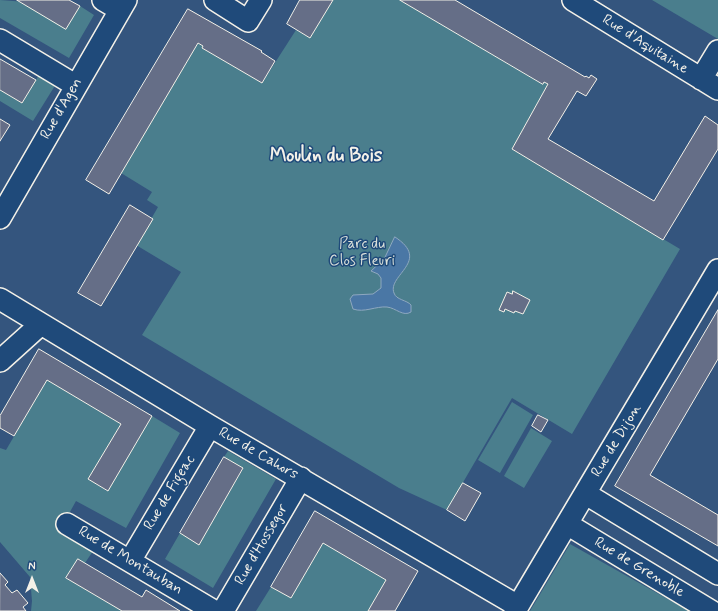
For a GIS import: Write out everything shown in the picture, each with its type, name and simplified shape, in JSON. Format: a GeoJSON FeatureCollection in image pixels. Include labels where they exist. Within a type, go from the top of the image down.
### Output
{"type":"FeatureCollection","features":[{"type":"Feature","properties":{"kind":"street"},"geometry":{"type":"LineString","coordinates":[[215,0],[248,21],[261,0]]}},
{"type":"Feature","properties":{"kind":"street","name":"Rue d'Aquitaine"},"geometry":{"type":"LineString","coordinates":[[573,0],[709,84]]}},
{"type":"Feature","properties":{"kind":"street","name":"Rue d'Agen"},"geometry":{"type":"LineString","coordinates":[[0,218],[75,85],[116,3]]}},
{"type":"Feature","properties":{"kind":"street"},"geometry":{"type":"LineString","coordinates":[[0,40],[75,85]]}},
{"type":"Feature","properties":{"kind":"street"},"geometry":{"type":"LineString","coordinates":[[709,84],[718,51]]}},
{"type":"Feature","properties":{"kind":"street","name":"Rue de Dijon"},"geometry":{"type":"LineString","coordinates":[[517,608],[718,270]]}},
{"type":"Feature","properties":{"kind":"street","name":"Rue de Cahors"},"geometry":{"type":"LineString","coordinates":[[0,299],[210,426],[301,478],[517,608]]}},
{"type":"Feature","properties":{"kind":"street"},"geometry":{"type":"LineString","coordinates":[[0,361],[41,324]]}},
{"type":"Feature","properties":{"kind":"street","name":"Rue de Figeac"},"geometry":{"type":"LineString","coordinates":[[130,561],[210,426]]}},
{"type":"Feature","properties":{"kind":"street","name":"Rue d'Hossegor"},"geometry":{"type":"LineString","coordinates":[[223,611],[301,478]]}},
{"type":"Feature","properties":{"kind":"street"},"geometry":{"type":"LineString","coordinates":[[586,494],[718,574]]}},
{"type":"Feature","properties":{"kind":"street","name":"Rue de Montauban"},"geometry":{"type":"LineString","coordinates":[[67,524],[214,611]]}},
{"type":"Feature","properties":{"kind":"street","name":"Rue de Grenoble"},"geometry":{"type":"LineString","coordinates":[[567,524],[711,611]]}},
{"type":"Feature","properties":{"kind":"green space"},"geometry":{"type":"Polygon","coordinates":[[[0,0],[80,6],[94,15],[69,58],[0,18],[0,0]]]}},
{"type":"Feature","properties":{"kind":"green space","name":"Parc du Clos Fleuri"},"geometry":{"type":"Polygon","coordinates":[[[333,0],[400,0],[542,84],[544,82],[548,84],[512,149],[680,249],[572,434],[512,398],[447,510],[399,488],[142,335],[181,272],[136,245],[158,207],[147,200],[152,192],[121,173],[198,43],[203,46],[202,48],[262,83],[296,30],[310,38],[333,0]]]}},
{"type":"Feature","properties":{"kind":"green space"},"geometry":{"type":"Polygon","coordinates":[[[652,0],[718,0],[718,39],[652,0]]]}},
{"type":"Feature","properties":{"kind":"green space"},"geometry":{"type":"Polygon","coordinates":[[[39,75],[56,84],[33,121],[0,101],[0,90],[22,103],[39,75]]]}},
{"type":"Feature","properties":{"kind":"green space"},"geometry":{"type":"Polygon","coordinates":[[[47,380],[121,424],[89,479],[107,491],[152,416],[180,433],[126,528],[76,501],[61,528],[95,548],[85,563],[78,559],[66,578],[122,611],[31,611],[32,601],[30,577],[0,542],[0,448],[6,450],[47,380]]]}},
{"type":"Feature","properties":{"kind":"green space"},"geometry":{"type":"Polygon","coordinates":[[[512,402],[533,415],[500,473],[478,460],[512,402]]]}},
{"type":"Feature","properties":{"kind":"green space"},"geometry":{"type":"Polygon","coordinates":[[[531,428],[552,441],[524,488],[504,476],[531,428]]]}},
{"type":"Feature","properties":{"kind":"green space"},"geometry":{"type":"Polygon","coordinates":[[[228,451],[276,479],[213,588],[165,559],[180,533],[199,544],[243,469],[224,457],[228,451]]]}},
{"type":"Feature","properties":{"kind":"green space"},"geometry":{"type":"Polygon","coordinates":[[[323,543],[386,580],[368,611],[256,611],[271,587],[291,598],[323,543]]]}},
{"type":"Feature","properties":{"kind":"green space"},"geometry":{"type":"Polygon","coordinates":[[[570,544],[689,611],[530,611],[570,544]]]}},
{"type":"Feature","properties":{"kind":"shaded area"},"geometry":{"type":"Polygon","coordinates":[[[395,237],[405,246],[409,253],[409,261],[396,280],[394,293],[397,297],[411,305],[411,312],[402,313],[387,307],[366,310],[353,309],[350,299],[353,295],[373,294],[381,288],[381,278],[378,274],[371,271],[384,259],[395,237]]]}},
{"type":"Feature","properties":{"kind":"building"},"geometry":{"type":"Polygon","coordinates":[[[17,0],[69,0],[80,6],[66,29],[17,0]]]}},
{"type":"Feature","properties":{"kind":"building"},"geometry":{"type":"Polygon","coordinates":[[[300,0],[333,0],[310,38],[287,24],[300,0]]]}},
{"type":"Feature","properties":{"kind":"building"},"geometry":{"type":"Polygon","coordinates":[[[400,0],[455,0],[585,77],[586,76],[589,78],[591,75],[597,79],[586,96],[577,91],[548,139],[654,201],[705,116],[718,125],[718,149],[663,240],[512,149],[548,84],[544,82],[543,84],[400,0]]]}},
{"type":"Feature","properties":{"kind":"building"},"geometry":{"type":"Polygon","coordinates":[[[188,9],[262,51],[261,52],[275,61],[262,83],[202,48],[203,46],[198,43],[109,194],[86,180],[188,9]]]}},
{"type":"Feature","properties":{"kind":"building"},"geometry":{"type":"Polygon","coordinates":[[[0,59],[36,80],[22,103],[0,90],[0,59]]]}},
{"type":"Feature","properties":{"kind":"building"},"geometry":{"type":"Polygon","coordinates":[[[0,119],[10,125],[0,141],[0,119]]]}},
{"type":"Feature","properties":{"kind":"building"},"geometry":{"type":"Polygon","coordinates":[[[130,205],[153,219],[101,306],[78,293],[130,205]]]}},
{"type":"Feature","properties":{"kind":"building"},"geometry":{"type":"Polygon","coordinates":[[[513,291],[530,300],[523,314],[515,311],[514,313],[505,309],[504,312],[499,310],[507,292],[512,294],[513,291]]]}},
{"type":"Feature","properties":{"kind":"building"},"geometry":{"type":"Polygon","coordinates":[[[718,310],[718,359],[650,475],[718,515],[718,546],[615,486],[718,310]]]}},
{"type":"Feature","properties":{"kind":"building"},"geometry":{"type":"Polygon","coordinates":[[[39,349],[152,416],[108,491],[88,479],[121,424],[47,380],[14,436],[0,428],[0,416],[39,349]]]}},
{"type":"Feature","properties":{"kind":"building"},"geometry":{"type":"Polygon","coordinates":[[[538,415],[548,420],[541,432],[532,426],[538,415]]]}},
{"type":"Feature","properties":{"kind":"building"},"geometry":{"type":"Polygon","coordinates":[[[224,457],[243,468],[199,545],[180,533],[224,457]]]}},
{"type":"Feature","properties":{"kind":"building"},"geometry":{"type":"Polygon","coordinates":[[[463,483],[481,493],[465,521],[447,510],[463,483]]]}},
{"type":"Feature","properties":{"kind":"building"},"geometry":{"type":"Polygon","coordinates":[[[315,511],[418,571],[395,611],[368,611],[386,580],[323,543],[291,598],[271,587],[315,511]]]}},
{"type":"Feature","properties":{"kind":"building"},"geometry":{"type":"Polygon","coordinates":[[[78,559],[142,597],[146,590],[180,611],[122,611],[66,578],[78,559]]]}},
{"type":"Feature","properties":{"kind":"building"},"geometry":{"type":"Polygon","coordinates":[[[0,573],[8,582],[5,585],[12,593],[17,590],[28,603],[23,607],[26,611],[0,611],[0,573]]]}},
{"type":"Feature","properties":{"kind":"district","name":"Moulin du Bois"},"geometry":{"type":"Point","coordinates":[326,157]}}]}
